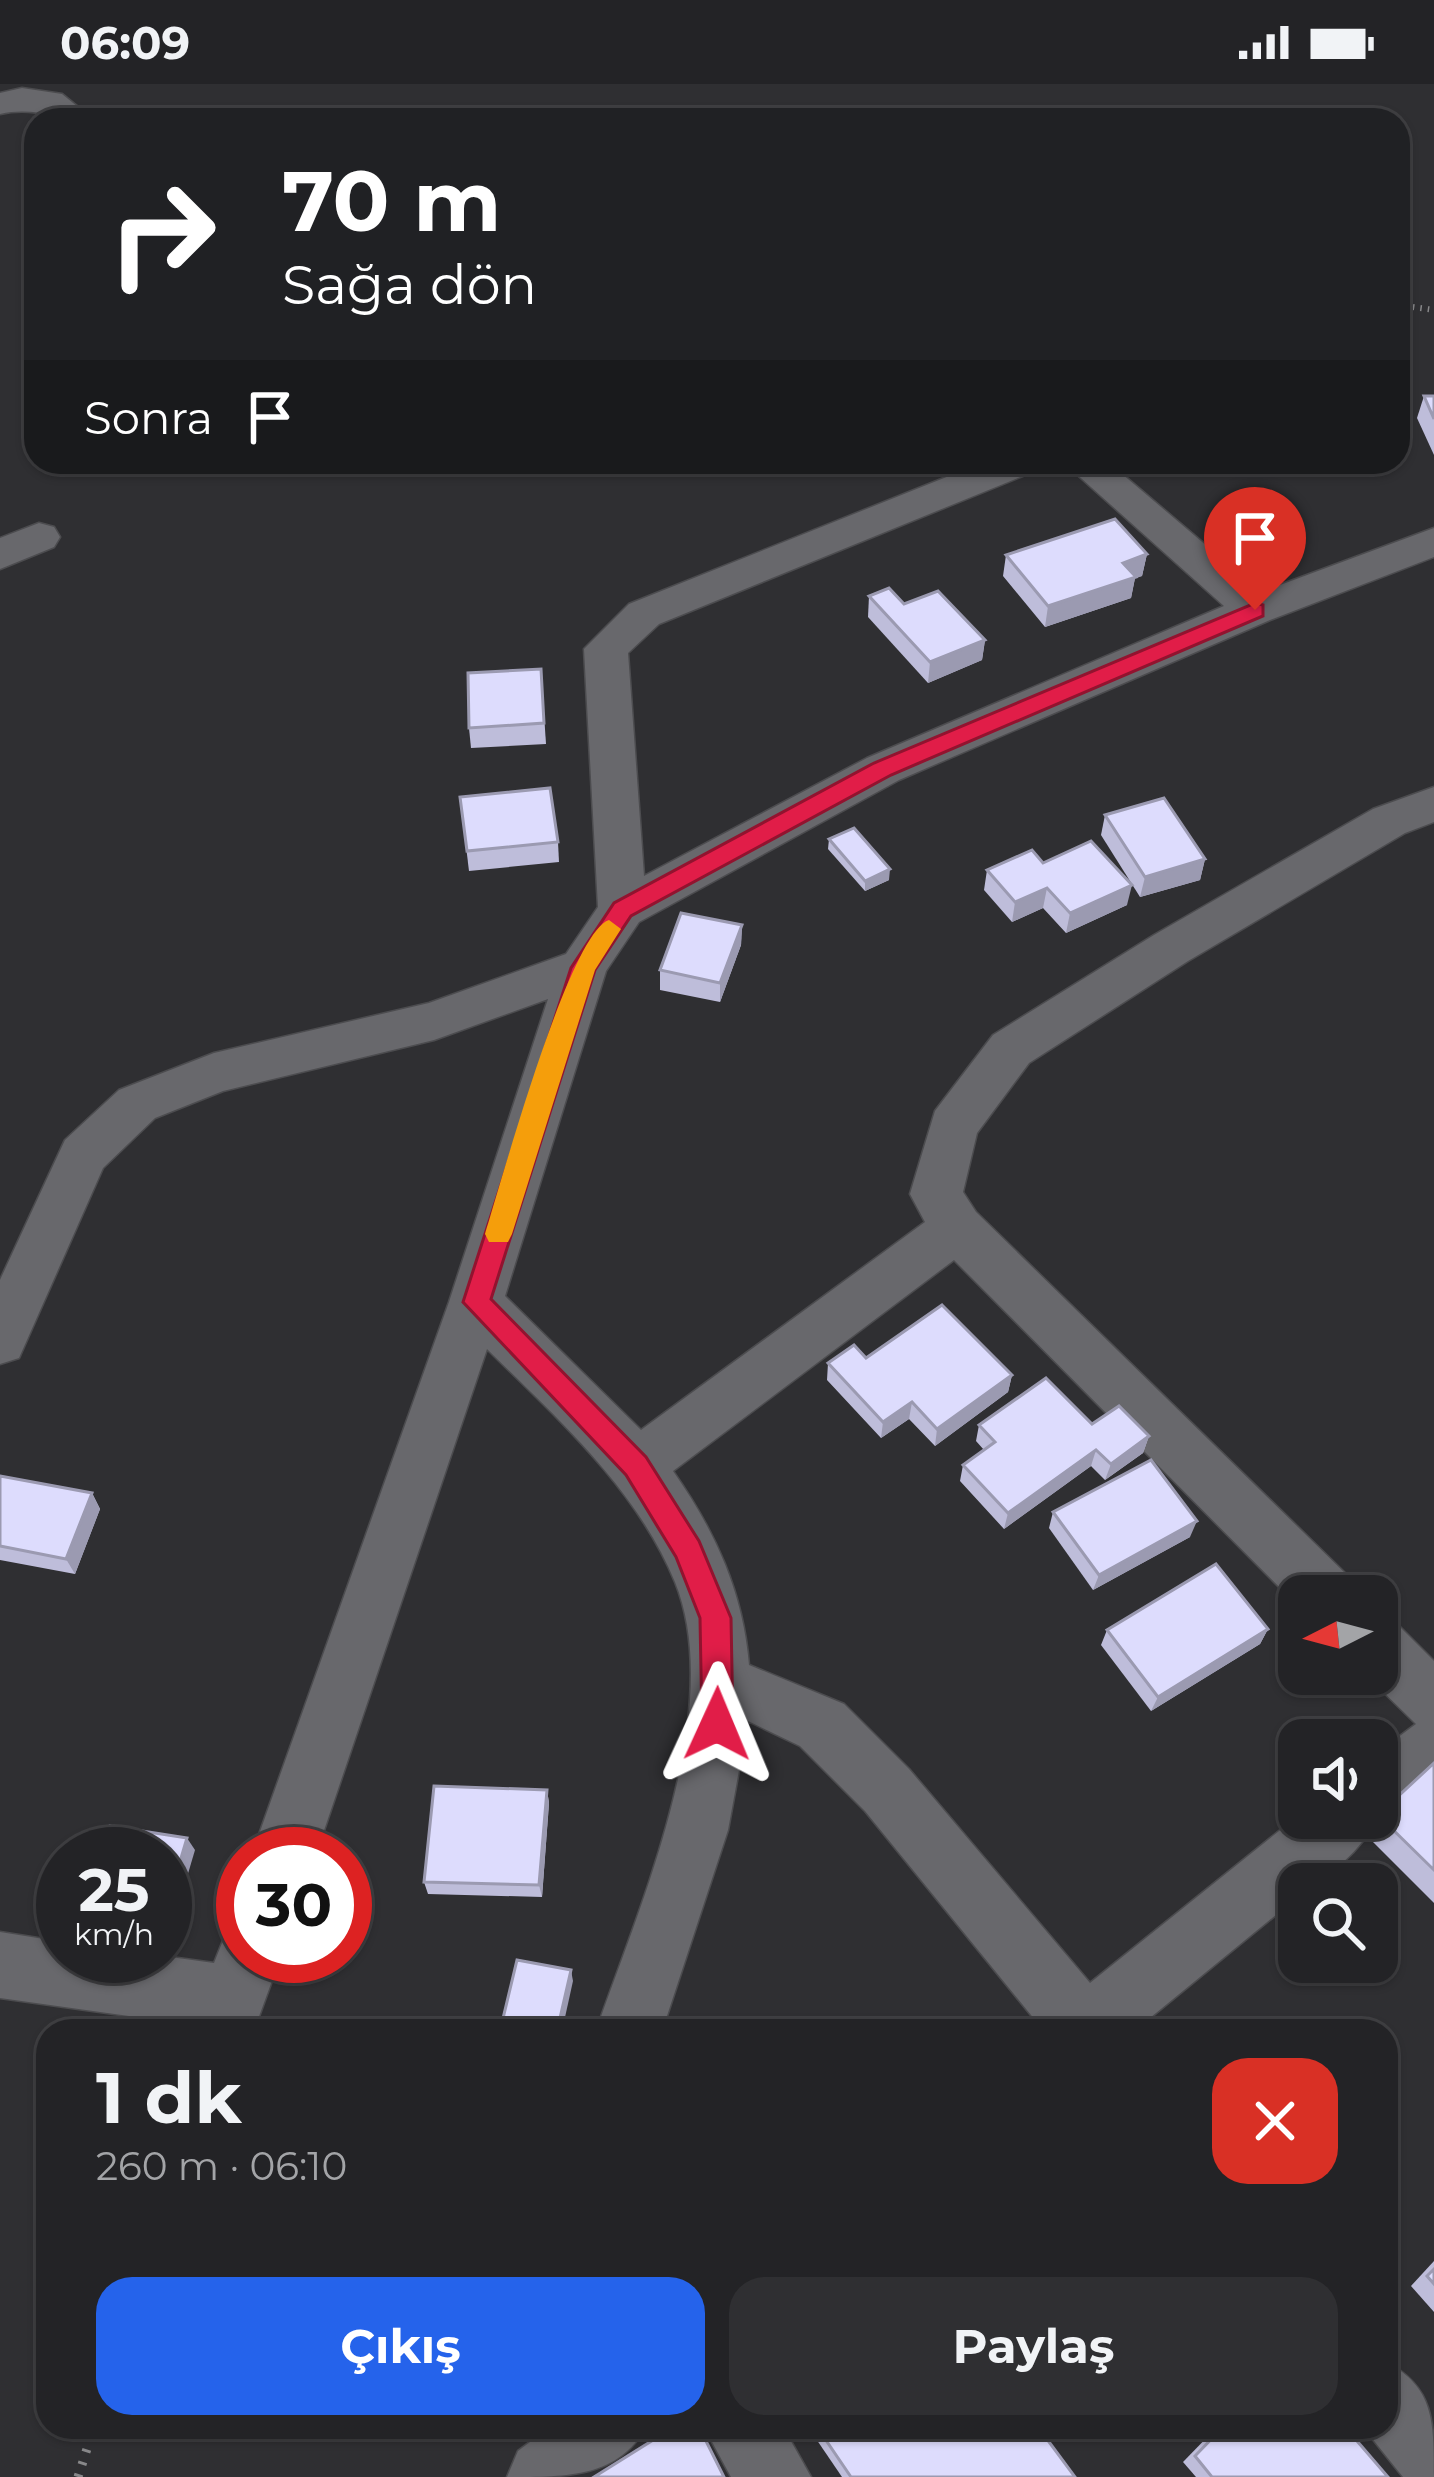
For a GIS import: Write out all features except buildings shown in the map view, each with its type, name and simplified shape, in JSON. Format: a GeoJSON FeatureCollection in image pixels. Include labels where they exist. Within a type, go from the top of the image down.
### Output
{"type":"FeatureCollection","features":[{"type":"Feature","properties":{"kind":"street"},"geometry":{"type":"LineString","coordinates":[[0,104],[44,98],[65,108]]}},
{"type":"Feature","properties":{"kind":"street"},"geometry":{"type":"LineString","coordinates":[[622,910],[606,649],[644,614],[991,474]]}},
{"type":"Feature","properties":{"kind":"street"},"geometry":{"type":"LineString","coordinates":[[1097,474],[1255,610]]}},
{"type":"Feature","properties":{"kind":"street"},"geometry":{"type":"LineString","coordinates":[[0,555],[39,537]]}},
{"type":"Feature","properties":{"kind":"street"},"geometry":{"type":"LineString","coordinates":[[293,1827],[476,1302],[583,968],[622,910],[883,769],[1255,610],[1434,542]]}},
{"type":"Feature","properties":{"kind":"street"},"geometry":{"type":"LineString","coordinates":[[1307,1575],[957,1228],[936,1194],[952,1126],[1011,1049],[1171,948],[1389,821],[1434,804]]}},
{"type":"Feature","properties":{"kind":"street"},"geometry":{"type":"LineString","coordinates":[[0,1341],[82,1156],[136,1105],[214,1073],[434,1021],[583,968]]}},
{"type":"Feature","properties":{"kind":"street"},"geometry":{"type":"LineString","coordinates":[[636,1466],[957,1228]]}},
{"type":"Feature","properties":{"kind":"street"},"geometry":{"type":"LineString","coordinates":[[476,1302],[636,1466],[688,1550],[716,1618],[716,1765],[633,2019]]}},
{"type":"Feature","properties":{"kind":"street"},"geometry":{"type":"LineString","coordinates":[[1398,1666],[1434,1702]]}},
{"type":"Feature","properties":{"kind":"street"},"geometry":{"type":"LineString","coordinates":[[719,1684],[765,1698],[822,1725],[886,1790],[1076,2019]]}},
{"type":"Feature","properties":{"kind":"street"},"geometry":{"type":"LineString","coordinates":[[1398,1775],[1434,1746]]}},
{"type":"Feature","properties":{"kind":"street"},"geometry":{"type":"LineString","coordinates":[[1098,2019],[1319,1839]]}},
{"type":"Feature","properties":{"kind":"street"},"geometry":{"type":"LineString","coordinates":[[0,1965],[234,1999],[240,1983]]}},
{"type":"Feature","properties":{"kind":"street"},"geometry":{"type":"LineString","coordinates":[[1398,2413],[1434,2457]]}},
{"type":"Feature","properties":{"kind":"street"},"geometry":{"type":"LineString","coordinates":[[748,2439],[774,2477]]}},
{"type":"Feature","properties":{"kind":"path"},"geometry":{"type":"LineString","coordinates":[[78,2477],[90,2439]]}},
{"type":"Feature","properties":{"kind":"slow traffic"},"geometry":{"type":"LineString","coordinates":[[498,1234],[583,968],[609,929]]}},
{"type":"Feature","properties":{"kind":"route"},"geometry":{"type":"LineString","coordinates":[[717,1724],[716,1618],[688,1550],[636,1466],[476,1302],[583,968],[622,910],[721,854],[883,769],[1255,610]]}}]}
